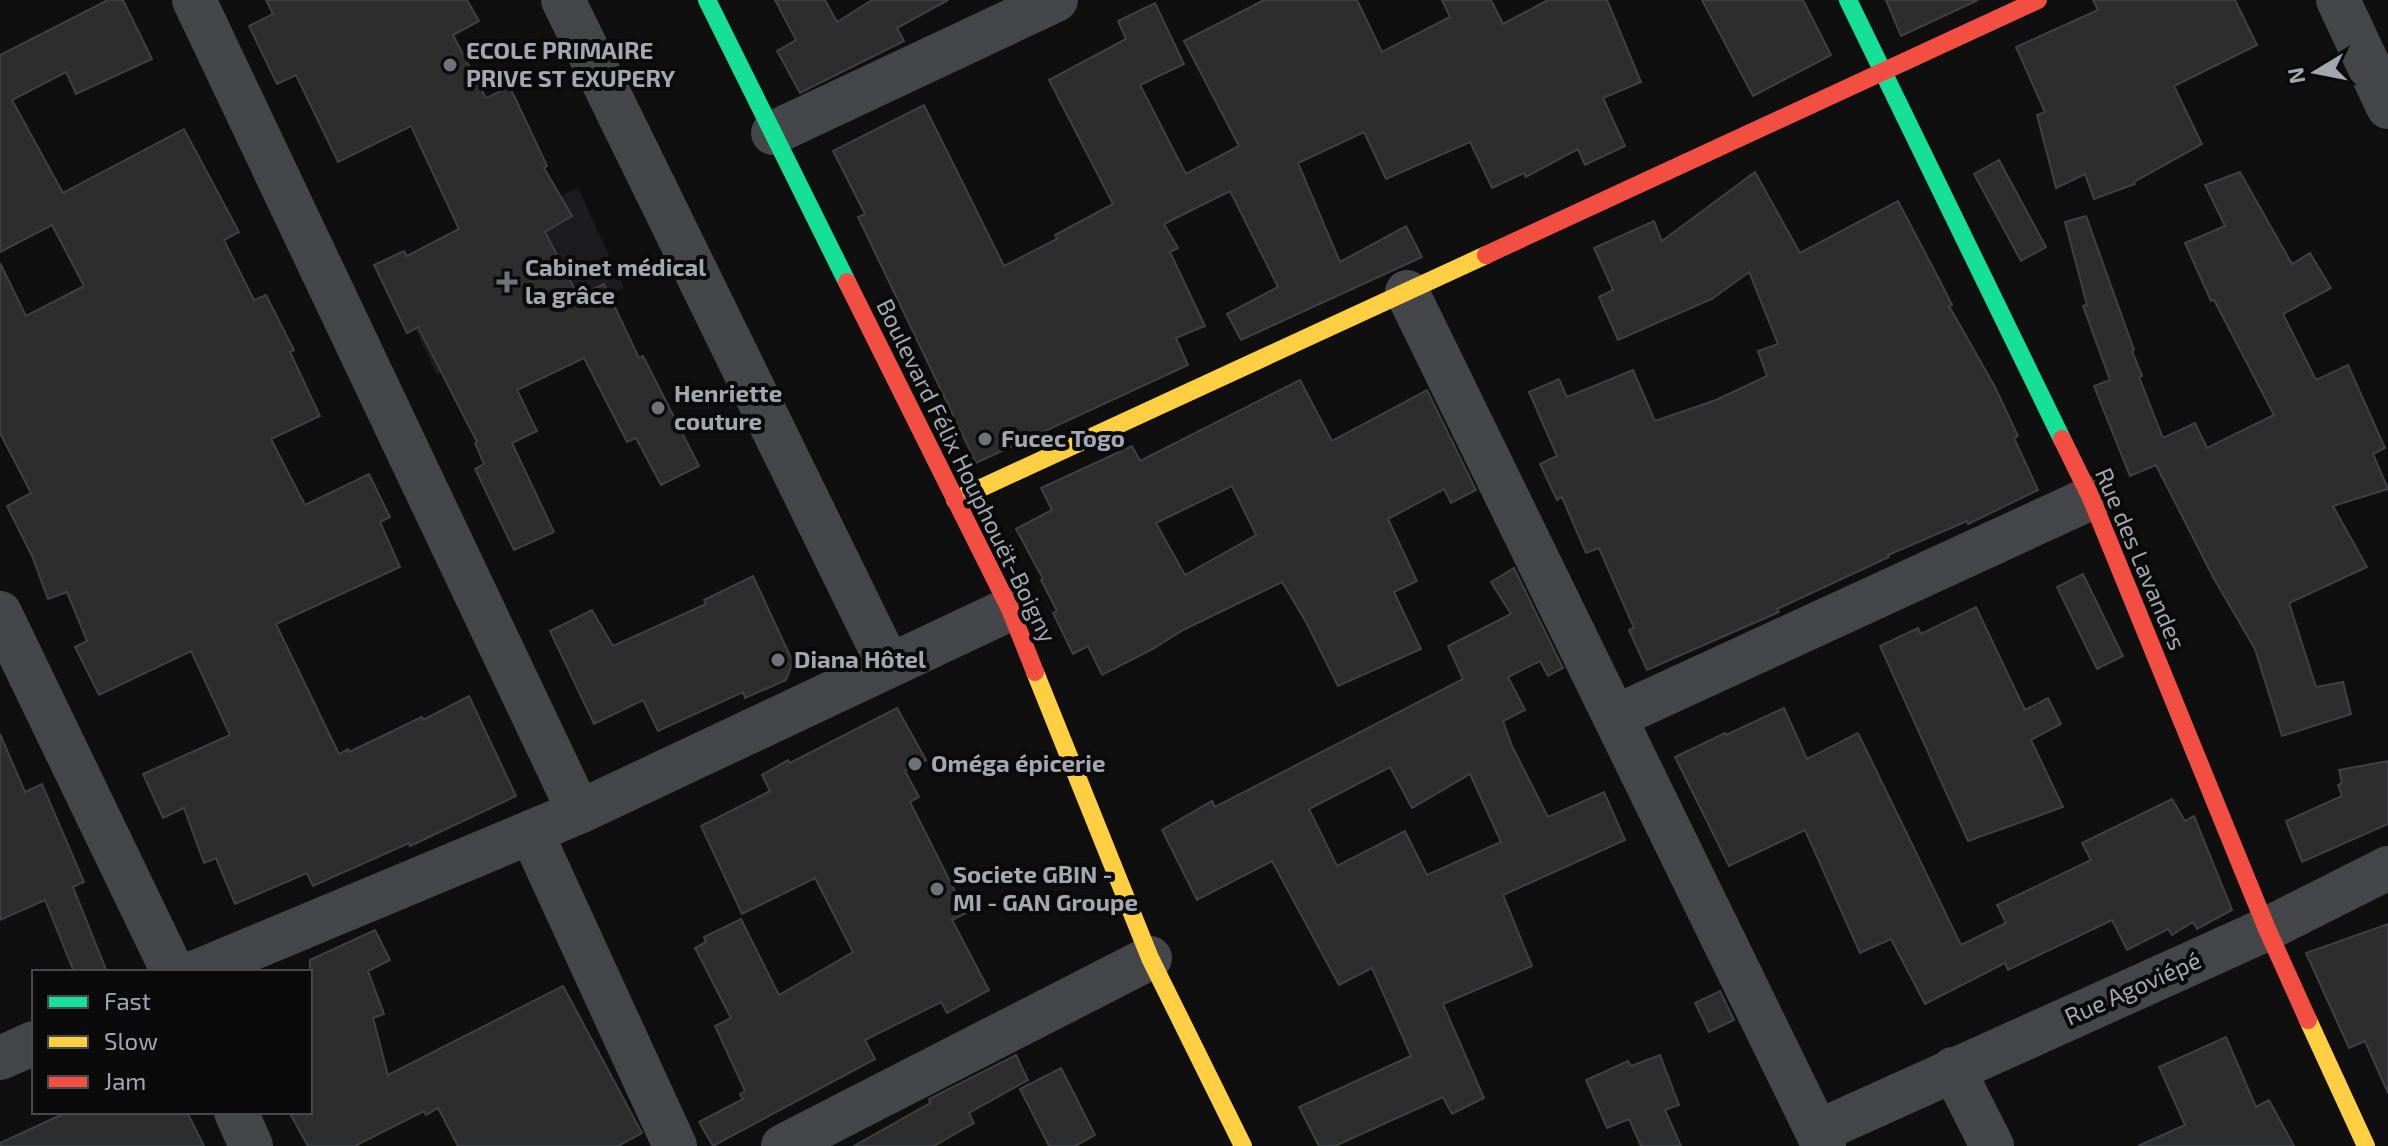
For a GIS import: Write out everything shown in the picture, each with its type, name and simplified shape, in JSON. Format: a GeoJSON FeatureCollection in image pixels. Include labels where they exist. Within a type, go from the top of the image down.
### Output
{"type":"FeatureCollection","features":[{"type":"Feature","properties":{"kind":"street"},"geometry":{"type":"LineString","coordinates":[[194,0],[579,812]]}},
{"type":"Feature","properties":{"kind":"street"},"geometry":{"type":"LineString","coordinates":[[563,0],[889,666]]}},
{"type":"Feature","properties":{"kind":"street","name":"Boulevard Félix Houphouët-Boigny"},"geometry":{"type":"LineString","coordinates":[[707,0],[1010,609],[1150,958],[1243,1146]]}},
{"type":"Feature","properties":{"kind":"street"},"geometry":{"type":"LineString","coordinates":[[773,133],[1056,0]]}},
{"type":"Feature","properties":{"kind":"street","name":"Rue des Lavandes"},"geometry":{"type":"LineString","coordinates":[[1848,0],[2091,498],[2267,929],[2366,1146]]}},
{"type":"Feature","properties":{"kind":"street"},"geometry":{"type":"LineString","coordinates":[[955,500],[2038,0]]}},
{"type":"Feature","properties":{"kind":"street"},"geometry":{"type":"LineString","coordinates":[[2338,0],[2388,107]]}},
{"type":"Feature","properties":{"kind":"street"},"geometry":{"type":"LineString","coordinates":[[1407,292],[1820,1139]]}},
{"type":"Feature","properties":{"kind":"street"},"geometry":{"type":"LineString","coordinates":[[1615,717],[2091,498]]}},
{"type":"Feature","properties":{"kind":"street"},"geometry":{"type":"LineString","coordinates":[[201,970],[579,812],[1010,609]]}},
{"type":"Feature","properties":{"kind":"street"},"geometry":{"type":"LineString","coordinates":[[0,613],[172,970]]}},
{"type":"Feature","properties":{"kind":"street"},"geometry":{"type":"LineString","coordinates":[[531,832],[675,1146]]}},
{"type":"Feature","properties":{"kind":"street","name":"Rue Agoviépé"},"geometry":{"type":"LineString","coordinates":[[1820,1139],[1953,1069],[2267,929],[2388,868]]}},
{"type":"Feature","properties":{"kind":"street"},"geometry":{"type":"LineString","coordinates":[[783,1146],[1150,958]]}},
{"type":"Feature","properties":{"kind":"street"},"geometry":{"type":"LineString","coordinates":[[0,1058],[32,1044]]}},
{"type":"Feature","properties":{"kind":"street"},"geometry":{"type":"LineString","coordinates":[[1953,1069],[1992,1146]]}},
{"type":"Feature","properties":{"kind":"street"},"geometry":{"type":"LineString","coordinates":[[237,1114],[251,1146]]}},
{"type":"Feature","properties":{"kind":"shaded area","name":"Cabinet médical la grâce"},"geometry":{"type":"Polygon","coordinates":[[[578,188],[624,288],[437,375],[390,276],[578,188]]]}},
{"type":"Feature","properties":{"kind":"building"},"geometry":{"type":"Polygon","coordinates":[[[108,0],[123,0],[152,59],[76,94],[66,72],[12,100],[63,193],[184,129],[239,232],[224,240],[254,300],[266,295],[294,350],[290,352],[320,416],[271,439],[305,505],[369,474],[390,517],[380,522],[400,567],[276,624],[339,754],[422,717],[423,720],[469,696],[516,796],[410,846],[409,843],[313,886],[307,873],[235,904],[216,858],[204,863],[184,808],[163,818],[143,774],[230,735],[191,651],[99,695],[75,647],[87,641],[67,592],[48,599],[32,556],[7,506],[31,493],[0,433],[0,263],[26,316],[84,286],[52,225],[0,252],[0,55],[108,0]]]}},
{"type":"Feature","properties":{"kind":"building"},"geometry":{"type":"Polygon","coordinates":[[[266,0],[467,0],[479,21],[453,35],[486,98],[510,87],[547,166],[544,168],[572,216],[545,232],[578,296],[604,284],[639,358],[643,356],[699,466],[661,485],[636,438],[627,442],[584,358],[517,390],[537,431],[512,443],[554,532],[514,550],[475,469],[484,464],[477,442],[418,327],[407,333],[374,265],[404,251],[407,256],[459,229],[411,126],[338,162],[296,75],[277,84],[249,26],[273,14],[266,0]]]}},
{"type":"Feature","properties":{"kind":"building"},"geometry":{"type":"Polygon","coordinates":[[[775,0],[825,0],[837,22],[872,0],[948,0],[897,28],[904,41],[800,93],[777,51],[796,40],[775,0]]]}},
{"type":"Feature","properties":{"kind":"building"},"geometry":{"type":"Polygon","coordinates":[[[1264,0],[1357,0],[1382,52],[1450,17],[1442,0],[1491,0],[1503,24],[1548,0],[1607,0],[1641,82],[1603,98],[1625,146],[1585,165],[1578,149],[1526,177],[1524,173],[1492,188],[1470,142],[1386,179],[1364,132],[1298,163],[1340,262],[1406,226],[1422,257],[1241,340],[1227,314],[1278,287],[1230,191],[1164,224],[1178,248],[1170,252],[1205,326],[1176,338],[1188,365],[976,463],[858,217],[865,214],[833,151],[924,105],[1004,266],[1057,239],[1055,235],[1113,204],[1049,80],[1126,39],[1118,21],[1155,3],[1184,64],[1140,85],[1186,174],[1239,146],[1184,41],[1264,0]]]}},
{"type":"Feature","properties":{"kind":"building"},"geometry":{"type":"Polygon","coordinates":[[[1702,0],[1803,0],[1831,55],[1753,96],[1702,0]]]}},
{"type":"Feature","properties":{"kind":"building"},"geometry":{"type":"Polygon","coordinates":[[[1886,0],[1978,0],[1901,36],[1886,0]]]}},
{"type":"Feature","properties":{"kind":"building"},"geometry":{"type":"Polygon","coordinates":[[[2093,0],[2235,0],[2257,45],[2174,86],[2202,144],[2135,184],[2094,199],[2085,174],[2056,188],[2037,115],[2045,112],[2016,47],[2098,10],[2093,0]]]}},
{"type":"Feature","properties":{"kind":"building"},"geometry":{"type":"Polygon","coordinates":[[[1999,160],[2046,247],[2021,261],[1974,174],[1999,160]]]}},
{"type":"Feature","properties":{"kind":"building"},"geometry":{"type":"Polygon","coordinates":[[[1755,172],[1800,253],[1898,201],[1952,305],[1949,306],[1995,387],[2038,490],[1968,524],[1967,521],[1888,555],[1777,609],[1779,612],[1647,670],[1629,630],[1634,628],[1599,548],[1586,553],[1562,497],[1557,500],[1540,464],[1557,456],[1529,392],[1559,379],[1567,397],[1633,370],[1655,421],[1716,400],[1767,376],[1758,351],[1778,344],[1749,272],[1712,299],[1618,340],[1599,297],[1613,290],[1594,248],[1654,221],[1662,241],[1755,172]]]}},
{"type":"Feature","properties":{"kind":"building"},"geometry":{"type":"Polygon","coordinates":[[[2240,172],[2292,264],[2310,253],[2331,288],[2283,314],[2316,380],[2348,365],[2385,448],[2373,454],[2388,489],[2333,506],[2367,567],[2289,603],[2316,687],[2343,682],[2351,714],[2282,736],[2255,649],[2213,577],[2156,465],[2130,476],[2094,386],[2110,380],[2083,306],[2087,305],[2065,222],[2086,216],[2134,350],[2142,376],[2139,377],[2163,438],[2195,423],[2207,448],[2274,415],[2214,300],[2211,301],[2185,243],[2225,226],[2205,185],[2240,172]]]}},
{"type":"Feature","properties":{"kind":"building"},"geometry":{"type":"Polygon","coordinates":[[[1300,380],[1332,441],[1427,390],[1476,490],[1451,503],[1444,489],[1388,519],[1417,581],[1394,592],[1421,649],[1338,686],[1282,582],[1183,630],[1102,675],[1088,646],[1073,654],[1053,613],[1057,611],[1043,579],[1016,529],[1052,510],[1041,488],[1132,446],[1140,461],[1300,380]],[[1232,486],[1156,523],[1185,575],[1256,535],[1232,486]]]}},
{"type":"Feature","properties":{"kind":"building"},"geometry":{"type":"Polygon","coordinates":[[[1514,568],[1563,668],[1548,676],[1540,661],[1508,677],[1525,710],[1503,721],[1512,746],[1548,817],[1604,792],[1625,840],[1503,895],[1532,966],[1443,1004],[1484,1098],[1452,1114],[1443,1097],[1335,1146],[1319,1146],[1299,1107],[1411,1056],[1372,968],[1339,985],[1272,861],[1197,900],[1162,830],[1212,801],[1215,807],[1463,679],[1448,646],[1511,614],[1491,582],[1514,568]],[[1390,767],[1309,809],[1337,866],[1405,831],[1427,875],[1501,842],[1470,774],[1412,808],[1390,767]]]}},
{"type":"Feature","properties":{"kind":"building"},"geometry":{"type":"Polygon","coordinates":[[[2083,574],[2123,656],[2097,669],[2057,587],[2083,574]]]}},
{"type":"Feature","properties":{"kind":"building"},"geometry":{"type":"Polygon","coordinates":[[[753,576],[793,662],[786,680],[745,698],[743,692],[658,731],[643,700],[594,724],[550,631],[592,610],[613,646],[706,604],[704,600],[753,576]]]}},
{"type":"Feature","properties":{"kind":"building"},"geometry":{"type":"Polygon","coordinates":[[[1976,607],[2025,710],[2048,698],[2061,724],[2031,740],[2063,807],[1968,841],[1880,646],[1918,628],[1921,634],[1976,607]]]}},
{"type":"Feature","properties":{"kind":"building"},"geometry":{"type":"Polygon","coordinates":[[[897,708],[926,760],[905,771],[919,797],[910,802],[966,913],[952,920],[989,990],[947,1013],[941,1002],[865,1040],[875,1059],[713,1146],[699,1122],[743,1099],[740,1094],[745,1091],[715,1026],[731,1018],[695,948],[706,942],[704,937],[741,919],[779,995],[853,952],[815,878],[742,914],[701,826],[770,791],[762,775],[897,708]]]}},
{"type":"Feature","properties":{"kind":"building"},"geometry":{"type":"Polygon","coordinates":[[[1784,708],[1807,759],[1858,733],[1961,945],[2006,923],[1997,905],[2091,860],[2082,843],[2172,799],[2185,821],[2194,816],[2232,910],[2197,929],[2193,922],[2172,935],[2168,929],[2127,950],[2112,920],[2008,970],[2005,963],[1925,1004],[1891,939],[1860,953],[1805,830],[1729,866],[1675,757],[1784,708]]]}},
{"type":"Feature","properties":{"kind":"building"},"geometry":{"type":"Polygon","coordinates":[[[0,734],[25,792],[42,784],[84,882],[73,887],[106,970],[73,970],[45,900],[0,920],[0,734]]]}},
{"type":"Feature","properties":{"kind":"building"},"geometry":{"type":"Polygon","coordinates":[[[2388,761],[2388,824],[2302,862],[2286,821],[2342,796],[2338,785],[2342,783],[2339,770],[2388,761]]]}},
{"type":"Feature","properties":{"kind":"building"},"geometry":{"type":"Polygon","coordinates":[[[2388,924],[2388,1093],[2365,1041],[2349,1048],[2306,953],[2388,924]]]}},
{"type":"Feature","properties":{"kind":"building"},"geometry":{"type":"Polygon","coordinates":[[[375,930],[390,960],[368,971],[384,1014],[373,1018],[388,1075],[563,986],[642,1133],[618,1146],[458,1146],[438,1108],[426,1115],[424,1111],[355,1146],[308,1146],[290,1114],[312,1114],[310,960],[375,930]]]}},
{"type":"Feature","properties":{"kind":"building"},"geometry":{"type":"Polygon","coordinates":[[[1720,991],[1734,1020],[1709,1032],[1695,1003],[1720,991]]]}},
{"type":"Feature","properties":{"kind":"building"},"geometry":{"type":"Polygon","coordinates":[[[2226,1037],[2256,1107],[2269,1100],[2294,1146],[2138,1146],[2185,1125],[2159,1067],[2226,1037]]]}},
{"type":"Feature","properties":{"kind":"building"},"geometry":{"type":"Polygon","coordinates":[[[1016,1055],[1028,1080],[969,1113],[974,1123],[934,1146],[854,1146],[930,1103],[929,1099],[1016,1055]]]}},
{"type":"Feature","properties":{"kind":"building"},"geometry":{"type":"Polygon","coordinates":[[[1660,1055],[1679,1105],[1665,1110],[1681,1146],[1641,1146],[1629,1119],[1607,1128],[1586,1080],[1628,1061],[1631,1066],[1660,1055]]]}},
{"type":"Feature","properties":{"kind":"building"},"geometry":{"type":"Polygon","coordinates":[[[1061,1068],[1095,1135],[1075,1146],[1049,1146],[1020,1089],[1061,1068]]]}},
{"type":"Feature","properties":{"kind":"building"},"geometry":{"type":"Polygon","coordinates":[[[63,1114],[188,1114],[204,1146],[0,1146],[0,1143],[63,1114]]]}},
{"type":"Feature","properties":{"kind":"traffic: fast"},"geometry":{"type":"LineString","coordinates":[[707,0],[847,282]]}},
{"type":"Feature","properties":{"kind":"traffic: fast"},"geometry":{"type":"LineString","coordinates":[[1848,0],[2062,439]]}},
{"type":"Feature","properties":{"kind":"traffic: slow"},"geometry":{"type":"LineString","coordinates":[[955,500],[1486,255]]}},
{"type":"Feature","properties":{"kind":"traffic: slow"},"geometry":{"type":"LineString","coordinates":[[1035,672],[1150,958],[1243,1146]]}},
{"type":"Feature","properties":{"kind":"traffic: slow"},"geometry":{"type":"LineString","coordinates":[[2308,1020],[2366,1146]]}},
{"type":"Feature","properties":{"kind":"traffic: jam"},"geometry":{"type":"LineString","coordinates":[[1486,255],[2038,0]]}},
{"type":"Feature","properties":{"kind":"traffic: jam"},"geometry":{"type":"LineString","coordinates":[[847,282],[1010,609],[1035,672]]}},
{"type":"Feature","properties":{"kind":"traffic: jam"},"geometry":{"type":"LineString","coordinates":[[2062,439],[2091,498],[2267,929],[2308,1020]]}},
{"type":"Feature","properties":{"kind":"place","name":"ECOLE PRIMAIRE PRIVE ST EXUPERY"},"geometry":{"type":"Point","coordinates":[450,65]}},
{"type":"Feature","properties":{"kind":"place","name":"Cabinet médical la grâce"},"geometry":{"type":"Point","coordinates":[507,282]}},
{"type":"Feature","properties":{"kind":"place","name":"Henriette couture"},"geometry":{"type":"Point","coordinates":[658,408]}},
{"type":"Feature","properties":{"kind":"place","name":"Fucec Togo"},"geometry":{"type":"Point","coordinates":[985,439]}},
{"type":"Feature","properties":{"kind":"place","name":"Diana Hôtel"},"geometry":{"type":"Point","coordinates":[778,660]}},
{"type":"Feature","properties":{"kind":"place","name":"Oméga épicerie"},"geometry":{"type":"Point","coordinates":[915,764]}},
{"type":"Feature","properties":{"kind":"place","name":"Societe GBIN - MI - GAN Groupe"},"geometry":{"type":"Point","coordinates":[937,889]}}]}
